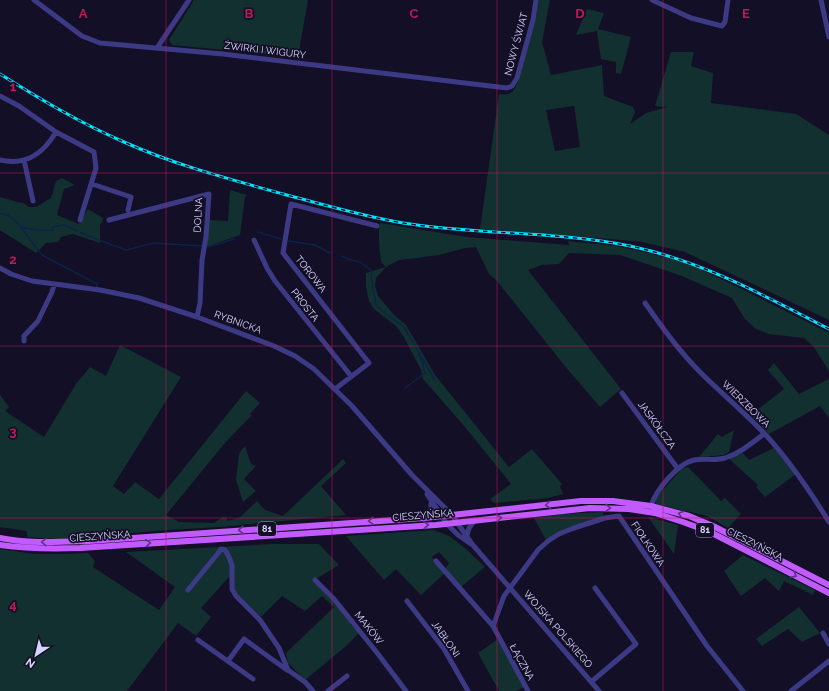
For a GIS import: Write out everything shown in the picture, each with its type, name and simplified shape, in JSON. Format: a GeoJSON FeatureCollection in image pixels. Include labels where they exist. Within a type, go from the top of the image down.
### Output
{"type":"FeatureCollection","features":[{"type":"Feature","properties":{"kind":"main road","name":"CIESZYŃSKA"},"geometry":{"type":"LineString","coordinates":[[0,538],[41,542],[81,541],[424,518],[587,501],[613,501],[651,506],[689,516],[713,526],[829,585]]}},
{"type":"Feature","properties":{"kind":"main road","name":"CIESZYŃSKA"},"geometry":{"type":"LineString","coordinates":[[0,545],[24,548],[61,549],[447,524],[590,508],[629,509],[655,514],[710,532],[829,593]]}},
{"type":"Feature","properties":{"kind":"street","name":"ŻWIRKI I WIGURY"},"geometry":{"type":"LineString","coordinates":[[34,0],[82,36],[90,40],[112,46],[157,48],[223,54],[507,88]]}},
{"type":"Feature","properties":{"kind":"street"},"geometry":{"type":"LineString","coordinates":[[157,48],[189,0]]}},
{"type":"Feature","properties":{"kind":"street","name":"NOWY ŚWIAT"},"geometry":{"type":"LineString","coordinates":[[507,88],[512,86],[517,78],[533,20],[536,0]]}},
{"type":"Feature","properties":{"kind":"street"},"geometry":{"type":"LineString","coordinates":[[652,0],[690,18],[722,26],[725,22],[728,0]]}},
{"type":"Feature","properties":{"kind":"street"},"geometry":{"type":"LineString","coordinates":[[821,0],[829,37]]}},
{"type":"Feature","properties":{"kind":"street"},"geometry":{"type":"LineString","coordinates":[[0,96],[19,106],[56,132],[94,152],[96,168],[80,220]]}},
{"type":"Feature","properties":{"kind":"street"},"geometry":{"type":"LineString","coordinates":[[0,160],[12,162],[24,160],[39,153],[49,144],[56,132]]}},
{"type":"Feature","properties":{"kind":"street"},"geometry":{"type":"LineString","coordinates":[[24,160],[33,200]]}},
{"type":"Feature","properties":{"kind":"street"},"geometry":{"type":"LineString","coordinates":[[92,184],[131,197],[128,210]]}},
{"type":"Feature","properties":{"kind":"street","name":"DOLNA"},"geometry":{"type":"LineString","coordinates":[[109,220],[209,194],[206,237],[202,260],[200,303],[197,317]]}},
{"type":"Feature","properties":{"kind":"street","name":"TOROWA"},"geometry":{"type":"LineString","coordinates":[[335,389],[369,364],[283,253],[292,204],[378,226]]}},
{"type":"Feature","properties":{"kind":"street","name":"PROSTA"},"geometry":{"type":"LineString","coordinates":[[254,240],[275,281],[351,376]]}},
{"type":"Feature","properties":{"kind":"street","name":"RYBNICKA"},"geometry":{"type":"LineString","coordinates":[[0,268],[21,278],[32,281],[100,290],[137,298],[197,317],[288,352],[314,369],[335,389],[420,484],[452,515]]}},
{"type":"Feature","properties":{"kind":"street"},"geometry":{"type":"LineString","coordinates":[[24,341],[24,336],[38,321],[44,311],[54,284]]}},
{"type":"Feature","properties":{"kind":"street","name":"WIERZBOWA"},"geometry":{"type":"LineString","coordinates":[[644,303],[676,347],[701,373],[731,400],[792,466],[829,522]]}},
{"type":"Feature","properties":{"kind":"street","name":"JASKÓŁCZA"},"geometry":{"type":"LineString","coordinates":[[622,393],[678,469]]}},
{"type":"Feature","properties":{"kind":"street"},"geometry":{"type":"LineString","coordinates":[[651,506],[654,496],[678,469],[694,460],[724,458],[749,446],[764,434]]}},
{"type":"Feature","properties":{"kind":"street","name":"RYBNICKA"},"geometry":{"type":"LineString","coordinates":[[420,484],[443,516]]}},
{"type":"Feature","properties":{"kind":"street"},"geometry":{"type":"LineString","coordinates":[[424,518],[431,511],[431,501]]}},
{"type":"Feature","properties":{"kind":"street","name":"WOJSKA POLSKIEGO"},"geometry":{"type":"LineString","coordinates":[[452,515],[472,544],[599,691]]}},
{"type":"Feature","properties":{"kind":"street","name":"WOJSKA POLSKIEGO"},"geometry":{"type":"LineString","coordinates":[[443,516],[447,524],[458,535],[472,544]]}},
{"type":"Feature","properties":{"kind":"street","name":"FIOŁKOWA"},"geometry":{"type":"LineString","coordinates":[[511,589],[538,550],[559,534],[589,522],[619,516],[707,646],[743,691]]}},
{"type":"Feature","properties":{"kind":"street"},"geometry":{"type":"LineString","coordinates":[[467,535],[474,520]]}},
{"type":"Feature","properties":{"kind":"street"},"geometry":{"type":"LineString","coordinates":[[188,590],[219,552],[222,549],[225,550],[232,565],[232,589],[236,596],[264,625],[279,648],[288,670]]}},
{"type":"Feature","properties":{"kind":"street"},"geometry":{"type":"LineString","coordinates":[[436,561],[493,626]]}},
{"type":"Feature","properties":{"kind":"street","name":"MAKÓW"},"geometry":{"type":"LineString","coordinates":[[315,580],[334,599],[406,691]]}},
{"type":"Feature","properties":{"kind":"street","name":"WOJSKA POLSKIEGO"},"geometry":{"type":"LineString","coordinates":[[591,682],[636,644],[595,588]]}},
{"type":"Feature","properties":{"kind":"street","name":"WOJSKA POLSKIEGO"},"geometry":{"type":"LineString","coordinates":[[493,626],[504,596],[511,589]]}},
{"type":"Feature","properties":{"kind":"street","name":"JABŁONI"},"geometry":{"type":"LineString","coordinates":[[407,601],[444,649],[468,691]]}},
{"type":"Feature","properties":{"kind":"street","name":"ŁĄCZNA"},"geometry":{"type":"LineString","coordinates":[[493,626],[528,691]]}},
{"type":"Feature","properties":{"kind":"street"},"geometry":{"type":"LineString","coordinates":[[823,633],[829,644]]}},
{"type":"Feature","properties":{"kind":"street"},"geometry":{"type":"LineString","coordinates":[[228,661],[244,639],[305,682],[313,691]]}},
{"type":"Feature","properties":{"kind":"street"},"geometry":{"type":"LineString","coordinates":[[198,640],[254,679]]}},
{"type":"Feature","properties":{"kind":"street"},"geometry":{"type":"LineString","coordinates":[[791,691],[829,661]]}},
{"type":"Feature","properties":{"kind":"street"},"geometry":{"type":"LineString","coordinates":[[328,691],[347,676]]}},
{"type":"Feature","properties":{"kind":"green space"},"geometry":{"type":"Polygon","coordinates":[[[194,0],[308,0],[298,57],[172,45],[169,40],[194,0]]]}},
{"type":"Feature","properties":{"kind":"green space"},"geometry":{"type":"Polygon","coordinates":[[[538,0],[550,0],[542,42],[551,75],[602,65],[604,96],[633,107],[635,112],[630,124],[646,113],[667,107],[655,106],[671,52],[694,52],[691,66],[713,73],[711,103],[796,114],[829,135],[829,320],[685,252],[642,242],[480,229],[499,94],[509,94],[518,82],[536,16],[538,0]],[[574,106],[546,110],[555,151],[580,147],[574,106]]]}},
{"type":"Feature","properties":{"kind":"green space"},"geometry":{"type":"Polygon","coordinates":[[[587,9],[604,13],[598,29],[631,37],[621,74],[616,73],[616,62],[601,59],[597,31],[576,35],[587,9]]]}},
{"type":"Feature","properties":{"kind":"green space"},"geometry":{"type":"Polygon","coordinates":[[[62,178],[75,185],[64,189],[57,215],[79,224],[88,209],[103,218],[102,223],[100,224],[100,243],[73,234],[61,237],[58,242],[46,243],[36,253],[0,230],[0,197],[25,204],[28,207],[36,207],[51,198],[56,181],[62,178]]]}},
{"type":"Feature","properties":{"kind":"green space"},"geometry":{"type":"Polygon","coordinates":[[[230,190],[247,195],[245,197],[240,235],[206,247],[209,220],[228,221],[230,190]]]}},
{"type":"Feature","properties":{"kind":"green space"},"geometry":{"type":"Polygon","coordinates":[[[380,223],[466,237],[569,245],[568,241],[616,246],[649,253],[688,264],[736,286],[829,333],[829,371],[813,346],[804,338],[769,334],[756,329],[745,319],[732,298],[682,276],[620,255],[569,253],[559,264],[542,265],[528,270],[621,389],[600,407],[564,365],[497,281],[489,274],[476,247],[465,248],[439,255],[399,260],[386,267],[382,263],[380,255],[380,223]]]}},
{"type":"Feature","properties":{"kind":"green space"},"geometry":{"type":"Polygon","coordinates":[[[386,267],[376,278],[375,286],[378,296],[395,316],[406,325],[435,375],[509,467],[532,449],[562,484],[560,487],[563,494],[548,498],[494,503],[490,499],[511,484],[465,427],[423,379],[421,370],[397,327],[374,309],[369,301],[366,287],[366,273],[386,267]]]}},
{"type":"Feature","properties":{"kind":"green space"},"geometry":{"type":"Polygon","coordinates":[[[120,345],[181,377],[113,486],[124,494],[135,482],[159,499],[246,391],[260,403],[250,414],[252,415],[224,444],[166,515],[179,522],[214,523],[223,517],[227,518],[227,521],[239,518],[257,501],[265,510],[283,516],[343,459],[346,463],[321,486],[346,515],[220,527],[59,539],[27,537],[27,531],[0,527],[0,395],[9,407],[5,411],[44,437],[76,384],[90,367],[106,376],[120,345]]]}},
{"type":"Feature","properties":{"kind":"green space"},"geometry":{"type":"Polygon","coordinates":[[[774,363],[799,394],[829,379],[829,418],[820,406],[769,434],[751,415],[784,389],[768,370],[774,363]]]}},
{"type":"Feature","properties":{"kind":"green space"},"geometry":{"type":"Polygon","coordinates":[[[734,430],[729,452],[723,455],[699,457],[718,434],[722,437],[734,430]]]}},
{"type":"Feature","properties":{"kind":"green space"},"geometry":{"type":"Polygon","coordinates":[[[245,446],[251,464],[256,466],[244,479],[256,491],[243,502],[236,480],[239,453],[245,446]]]}},
{"type":"Feature","properties":{"kind":"green space"},"geometry":{"type":"Polygon","coordinates":[[[774,448],[796,474],[765,497],[756,487],[758,485],[728,458],[741,451],[749,460],[774,448]]]}},
{"type":"Feature","properties":{"kind":"green space"},"geometry":{"type":"Polygon","coordinates":[[[688,467],[721,501],[725,498],[741,514],[728,528],[707,516],[656,504],[656,499],[661,492],[682,469],[688,467]]]}},
{"type":"Feature","properties":{"kind":"green space"},"geometry":{"type":"Polygon","coordinates":[[[603,512],[603,517],[546,540],[534,518],[562,514],[603,512]]]}},
{"type":"Feature","properties":{"kind":"green space"},"geometry":{"type":"Polygon","coordinates":[[[648,517],[678,525],[674,554],[648,517]]]}},
{"type":"Feature","properties":{"kind":"green space"},"geometry":{"type":"Polygon","coordinates":[[[434,530],[449,536],[465,548],[485,567],[461,587],[445,569],[449,563],[439,552],[432,557],[445,573],[421,595],[396,569],[384,580],[346,536],[434,530]]]}},
{"type":"Feature","properties":{"kind":"green space"},"geometry":{"type":"Polygon","coordinates":[[[272,544],[319,544],[339,565],[316,579],[355,621],[350,624],[359,633],[345,647],[305,680],[288,663],[286,653],[334,607],[322,596],[305,611],[282,596],[261,617],[236,595],[229,577],[201,608],[211,617],[196,636],[178,623],[127,691],[0,691],[0,549],[35,554],[88,553],[95,561],[93,567],[159,610],[175,587],[126,552],[272,544]]]}},
{"type":"Feature","properties":{"kind":"green space"},"geometry":{"type":"Polygon","coordinates":[[[743,555],[815,590],[813,595],[784,581],[779,591],[765,578],[741,596],[724,571],[743,555]]]}},
{"type":"Feature","properties":{"kind":"green space"},"geometry":{"type":"Polygon","coordinates":[[[799,607],[820,633],[802,642],[788,629],[762,646],[756,639],[799,607]]]}},
{"type":"Feature","properties":{"kind":"green space"},"geometry":{"type":"Polygon","coordinates":[[[498,639],[524,687],[516,691],[499,691],[478,653],[498,639]]]}},
{"type":"Feature","properties":{"kind":"waterway"},"geometry":{"type":"LineString","coordinates":[[0,213],[9,216],[16,221],[42,255],[97,284],[97,287]]}},
{"type":"Feature","properties":{"kind":"waterway"},"geometry":{"type":"LineString","coordinates":[[21,227],[37,230],[53,230],[52,227],[64,225],[78,231]]}},
{"type":"Feature","properties":{"kind":"waterway"},"geometry":{"type":"LineString","coordinates":[[258,232],[281,239]]}},
{"type":"Feature","properties":{"kind":"waterway"},"geometry":{"type":"LineString","coordinates":[[81,233],[126,250],[153,243],[203,246]]}},
{"type":"Feature","properties":{"kind":"waterway"},"geometry":{"type":"LineString","coordinates":[[208,247],[234,239]]}},
{"type":"Feature","properties":{"kind":"waterway"},"geometry":{"type":"LineString","coordinates":[[288,241],[315,245],[330,253]]}},
{"type":"Feature","properties":{"kind":"waterway"},"geometry":{"type":"LineString","coordinates":[[341,256],[360,262],[372,271],[371,276],[376,306],[404,327],[435,380]]}},
{"type":"Feature","properties":{"kind":"waterway"},"geometry":{"type":"LineString","coordinates":[[405,388],[425,373],[423,363],[418,354],[419,352]]}},
{"type":"Feature","properties":{"kind":"railway"},"geometry":{"type":"LineString","coordinates":[[0,74],[60,110],[108,135],[163,158],[202,171],[342,210],[403,223],[460,230],[545,235],[602,241],[630,246],[657,253],[708,270],[757,292],[829,329]]}}]}
